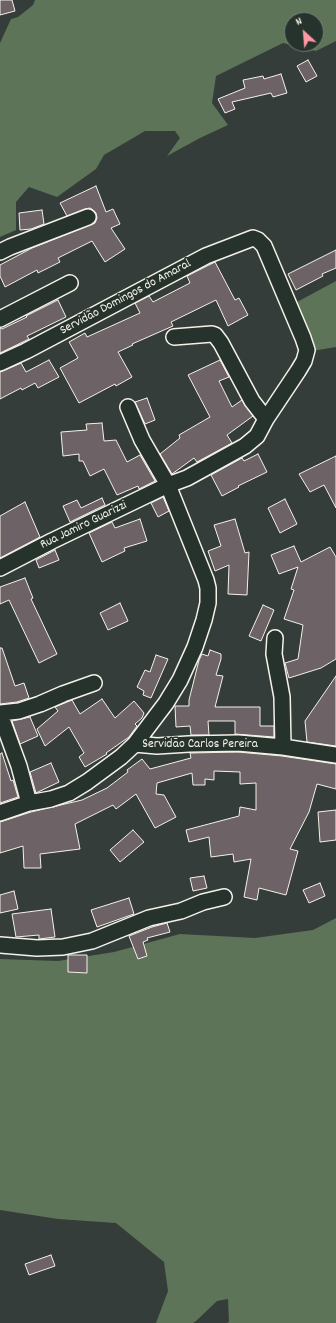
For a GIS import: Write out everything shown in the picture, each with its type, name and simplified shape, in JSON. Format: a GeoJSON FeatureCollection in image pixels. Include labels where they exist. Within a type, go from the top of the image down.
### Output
{"type":"FeatureCollection","features":[{"type":"Feature","properties":{"kind":"street"},"geometry":{"type":"LineString","coordinates":[[0,252],[88,217]]}},
{"type":"Feature","properties":{"kind":"street","name":"Servidão Domingos do Amaral"},"geometry":{"type":"LineString","coordinates":[[0,363],[53,337],[206,256],[253,238]]}},
{"type":"Feature","properties":{"kind":"street","name":"Rua Jamiro Guarizzi"},"geometry":{"type":"LineString","coordinates":[[0,568],[168,485],[187,478],[246,446],[257,436],[266,419],[304,361],[307,350],[264,246],[258,240],[253,238]]}},
{"type":"Feature","properties":{"kind":"street"},"geometry":{"type":"LineString","coordinates":[[0,319],[70,283]]}},
{"type":"Feature","properties":{"kind":"street"},"geometry":{"type":"LineString","coordinates":[[174,337],[215,335],[221,343],[252,401],[266,419]]}},
{"type":"Feature","properties":{"kind":"street"},"geometry":{"type":"LineString","coordinates":[[0,813],[29,803],[51,799],[69,793],[87,782],[121,757],[135,744],[158,715],[180,680],[195,647],[204,620],[208,603],[208,588],[206,580],[181,513],[168,485],[142,440],[128,407]]}},
{"type":"Feature","properties":{"kind":"street"},"geometry":{"type":"LineString","coordinates":[[275,638],[274,654],[282,697],[283,747]]}},
{"type":"Feature","properties":{"kind":"street"},"geometry":{"type":"LineString","coordinates":[[29,803],[19,766],[0,713],[19,710],[40,704],[62,694],[94,683]]}},
{"type":"Feature","properties":{"kind":"street","name":"Servidão Carlos Pereira"},"geometry":{"type":"LineString","coordinates":[[135,744],[157,746],[238,743],[283,747],[336,755]]}},
{"type":"Feature","properties":{"kind":"street"},"geometry":{"type":"LineString","coordinates":[[0,945],[37,948],[51,946],[63,947],[92,941],[149,918],[181,911],[204,902],[224,897]]}},
{"type":"Feature","properties":{"kind":"green space"},"geometry":{"type":"Polygon","coordinates":[[[35,0],[336,0],[336,41],[324,47],[324,12],[284,12],[284,43],[216,76],[212,103],[228,125],[167,156],[180,138],[175,131],[145,131],[104,155],[96,169],[57,197],[29,187],[16,202],[16,230],[0,237],[0,43],[11,19],[18,17],[33,5],[35,0]]]}},
{"type":"Feature","properties":{"kind":"green space"},"geometry":{"type":"Polygon","coordinates":[[[336,281],[336,347],[312,351],[297,302],[336,281]]]}},
{"type":"Feature","properties":{"kind":"green space"},"geometry":{"type":"Polygon","coordinates":[[[336,918],[336,1323],[227,1323],[229,1322],[228,1299],[217,1301],[193,1323],[156,1323],[168,1291],[164,1262],[116,1223],[58,1219],[0,1210],[0,959],[58,961],[114,952],[180,934],[255,938],[313,930],[336,918]]]}},
{"type":"Feature","properties":{"kind":"building"},"geometry":{"type":"Polygon","coordinates":[[[0,0],[12,0],[15,11],[0,15],[0,0]]]}},
{"type":"Feature","properties":{"kind":"building"},"geometry":{"type":"Polygon","coordinates":[[[308,60],[317,76],[306,82],[297,66],[308,60]]]}},
{"type":"Feature","properties":{"kind":"building"},"geometry":{"type":"Polygon","coordinates":[[[281,74],[287,93],[273,97],[271,93],[232,102],[235,109],[225,113],[218,99],[245,88],[243,80],[263,76],[264,79],[281,74]]]}},
{"type":"Feature","properties":{"kind":"building"},"geometry":{"type":"Polygon","coordinates":[[[96,186],[106,212],[113,209],[120,224],[111,228],[125,249],[105,262],[92,241],[58,258],[60,262],[38,273],[37,270],[5,287],[0,276],[0,265],[32,248],[95,223],[97,218],[96,213],[90,208],[67,216],[60,203],[96,186]]]}},
{"type":"Feature","properties":{"kind":"building"},"geometry":{"type":"Polygon","coordinates":[[[42,210],[44,224],[31,229],[20,230],[19,213],[42,210]]]}},
{"type":"Feature","properties":{"kind":"building"},"geometry":{"type":"Polygon","coordinates":[[[336,250],[336,268],[322,274],[323,276],[296,290],[288,274],[336,250]]]}},
{"type":"Feature","properties":{"kind":"building"},"geometry":{"type":"Polygon","coordinates":[[[215,262],[235,300],[239,298],[248,315],[228,326],[216,300],[171,322],[173,326],[132,344],[133,345],[118,352],[132,377],[116,386],[115,384],[79,403],[60,368],[78,358],[69,342],[85,333],[87,337],[140,313],[135,303],[149,296],[153,302],[190,283],[187,276],[215,262]]]}},
{"type":"Feature","properties":{"kind":"building"},"geometry":{"type":"Polygon","coordinates":[[[58,300],[66,317],[27,336],[29,339],[0,353],[0,328],[2,329],[27,317],[26,316],[58,300]]]}},
{"type":"Feature","properties":{"kind":"building"},"geometry":{"type":"Polygon","coordinates":[[[49,360],[59,377],[38,388],[35,383],[22,390],[21,388],[0,399],[0,372],[21,363],[26,372],[49,360]]]}},
{"type":"Feature","properties":{"kind":"building"},"geometry":{"type":"Polygon","coordinates":[[[220,360],[229,377],[219,381],[232,407],[242,400],[253,416],[227,435],[232,443],[197,462],[194,458],[172,474],[160,454],[180,438],[179,435],[210,417],[188,375],[220,360]]]}},
{"type":"Feature","properties":{"kind":"building"},"geometry":{"type":"Polygon","coordinates":[[[147,398],[155,420],[145,424],[135,402],[147,398]]]}},
{"type":"Feature","properties":{"kind":"building"},"geometry":{"type":"Polygon","coordinates":[[[102,423],[104,441],[116,440],[127,462],[140,455],[155,481],[139,489],[138,486],[117,495],[104,469],[90,476],[83,461],[79,461],[79,454],[63,456],[61,432],[87,430],[86,424],[102,423]]]}},
{"type":"Feature","properties":{"kind":"building"},"geometry":{"type":"Polygon","coordinates":[[[258,454],[267,472],[238,486],[239,487],[222,496],[211,475],[242,458],[244,461],[258,454]]]}},
{"type":"Feature","properties":{"kind":"building"},"geometry":{"type":"Polygon","coordinates":[[[336,456],[336,508],[324,485],[310,492],[299,474],[336,456]]]}},
{"type":"Feature","properties":{"kind":"building"},"geometry":{"type":"Polygon","coordinates":[[[163,497],[169,511],[158,517],[151,503],[163,497]]]}},
{"type":"Feature","properties":{"kind":"building"},"geometry":{"type":"Polygon","coordinates":[[[102,498],[105,505],[70,522],[63,506],[77,500],[81,508],[102,498]]]}},
{"type":"Feature","properties":{"kind":"building"},"geometry":{"type":"Polygon","coordinates":[[[285,499],[297,524],[280,533],[268,508],[285,499]]]}},
{"type":"Feature","properties":{"kind":"building"},"geometry":{"type":"Polygon","coordinates":[[[25,502],[40,537],[0,558],[0,516],[25,502]]]}},
{"type":"Feature","properties":{"kind":"building"},"geometry":{"type":"Polygon","coordinates":[[[140,519],[147,541],[124,548],[125,551],[102,562],[89,533],[112,522],[115,528],[140,519]]]}},
{"type":"Feature","properties":{"kind":"building"},"geometry":{"type":"Polygon","coordinates":[[[235,519],[245,553],[249,552],[247,595],[228,594],[229,565],[215,571],[208,551],[221,546],[214,525],[235,519]]]}},
{"type":"Feature","properties":{"kind":"building"},"geometry":{"type":"Polygon","coordinates":[[[294,546],[301,562],[330,547],[336,557],[336,659],[321,668],[289,678],[285,663],[298,659],[303,625],[284,619],[294,590],[291,589],[298,567],[279,574],[271,555],[294,546]]]}},
{"type":"Feature","properties":{"kind":"building"},"geometry":{"type":"Polygon","coordinates":[[[55,550],[59,560],[39,568],[36,560],[55,550]]]}},
{"type":"Feature","properties":{"kind":"building"},"geometry":{"type":"Polygon","coordinates":[[[25,578],[33,598],[31,599],[57,654],[39,663],[9,600],[0,604],[0,587],[25,578]]]}},
{"type":"Feature","properties":{"kind":"building"},"geometry":{"type":"Polygon","coordinates":[[[120,603],[128,621],[108,630],[100,613],[120,603]]]}},
{"type":"Feature","properties":{"kind":"building"},"geometry":{"type":"Polygon","coordinates":[[[263,605],[274,610],[261,641],[249,636],[263,605]]]}},
{"type":"Feature","properties":{"kind":"building"},"geometry":{"type":"Polygon","coordinates":[[[0,648],[2,648],[15,686],[24,683],[29,698],[17,702],[0,704],[0,648]]]}},
{"type":"Feature","properties":{"kind":"building"},"geometry":{"type":"Polygon","coordinates":[[[210,650],[221,654],[216,675],[223,676],[215,707],[260,707],[260,726],[274,726],[274,737],[235,734],[235,721],[208,721],[209,735],[191,735],[190,726],[176,727],[175,706],[189,706],[189,700],[199,660],[202,654],[208,656],[210,650]]]}},
{"type":"Feature","properties":{"kind":"building"},"geometry":{"type":"Polygon","coordinates":[[[156,655],[168,659],[151,698],[143,695],[144,691],[137,687],[145,670],[150,672],[156,655]]]}},
{"type":"Feature","properties":{"kind":"building"},"geometry":{"type":"Polygon","coordinates":[[[336,676],[336,746],[307,742],[305,721],[336,676]]]}},
{"type":"Feature","properties":{"kind":"building"},"geometry":{"type":"Polygon","coordinates":[[[102,699],[115,718],[134,701],[144,713],[142,718],[135,724],[137,726],[129,737],[106,753],[107,754],[85,767],[79,757],[84,753],[69,727],[45,746],[37,729],[58,711],[55,707],[72,700],[80,714],[102,699]]]}},
{"type":"Feature","properties":{"kind":"building"},"geometry":{"type":"Polygon","coordinates":[[[30,717],[38,736],[20,744],[12,721],[30,717]]]}},
{"type":"Feature","properties":{"kind":"building"},"geometry":{"type":"Polygon","coordinates":[[[238,752],[282,756],[336,764],[336,789],[317,784],[309,812],[290,849],[298,851],[286,895],[259,888],[257,900],[244,897],[251,859],[234,862],[233,854],[211,857],[209,837],[189,842],[186,830],[239,816],[240,807],[256,810],[256,783],[240,784],[240,772],[214,771],[214,780],[205,779],[205,785],[193,785],[192,773],[157,783],[156,794],[164,795],[176,817],[155,828],[136,794],[116,809],[113,805],[75,824],[80,849],[40,854],[41,868],[24,868],[23,846],[0,853],[0,822],[31,812],[82,800],[107,788],[142,759],[150,769],[191,758],[190,753],[238,752]]]}},
{"type":"Feature","properties":{"kind":"building"},"geometry":{"type":"Polygon","coordinates":[[[2,753],[18,797],[0,803],[0,754],[2,753]]]}},
{"type":"Feature","properties":{"kind":"building"},"geometry":{"type":"Polygon","coordinates":[[[51,763],[59,782],[36,793],[30,772],[51,763]]]}},
{"type":"Feature","properties":{"kind":"building"},"geometry":{"type":"Polygon","coordinates":[[[336,810],[336,840],[320,842],[318,812],[336,810]]]}},
{"type":"Feature","properties":{"kind":"building"},"geometry":{"type":"Polygon","coordinates":[[[133,830],[144,842],[120,862],[110,850],[133,830]]]}},
{"type":"Feature","properties":{"kind":"building"},"geometry":{"type":"Polygon","coordinates":[[[204,876],[207,888],[193,891],[190,878],[204,876]]]}},
{"type":"Feature","properties":{"kind":"building"},"geometry":{"type":"Polygon","coordinates":[[[320,883],[325,896],[309,903],[303,890],[320,883]]]}},
{"type":"Feature","properties":{"kind":"building"},"geometry":{"type":"Polygon","coordinates":[[[14,891],[18,909],[0,913],[0,895],[14,891]]]}},
{"type":"Feature","properties":{"kind":"building"},"geometry":{"type":"Polygon","coordinates":[[[129,898],[134,914],[97,927],[91,910],[129,898]]]}},
{"type":"Feature","properties":{"kind":"building"},"geometry":{"type":"Polygon","coordinates":[[[51,909],[55,937],[39,939],[39,935],[16,937],[12,914],[51,909]]]}},
{"type":"Feature","properties":{"kind":"building"},"geometry":{"type":"Polygon","coordinates":[[[167,923],[170,932],[147,938],[148,940],[143,942],[147,956],[138,959],[129,936],[167,923]]]}},
{"type":"Feature","properties":{"kind":"building"},"geometry":{"type":"Polygon","coordinates":[[[68,955],[87,955],[87,973],[68,972],[68,955]]]}},
{"type":"Feature","properties":{"kind":"building"},"geometry":{"type":"Polygon","coordinates":[[[51,1255],[55,1266],[29,1275],[25,1264],[51,1255]]]}}]}
